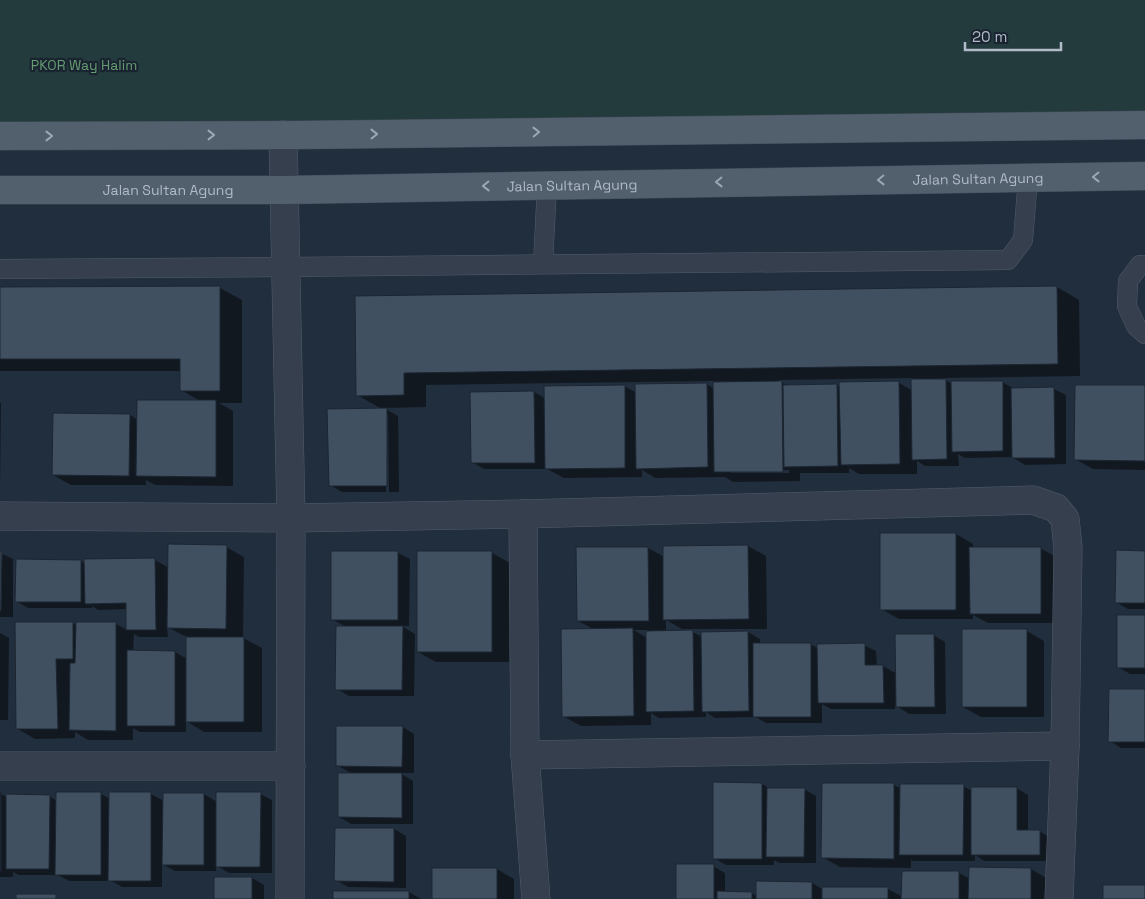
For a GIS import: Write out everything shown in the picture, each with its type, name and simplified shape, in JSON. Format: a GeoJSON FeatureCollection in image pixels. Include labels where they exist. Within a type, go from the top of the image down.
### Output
{"type":"FeatureCollection","features":[{"type":"Feature","properties":{"kind":"main road"},"geometry":{"type":"LineString","coordinates":[[0,136],[283,135],[1145,124]]}},
{"type":"Feature","properties":{"kind":"main road","name":"Jalan Sultan Agung"},"geometry":{"type":"LineString","coordinates":[[0,190],[284,190],[1145,176]]}},
{"type":"Feature","properties":{"kind":"street"},"geometry":{"type":"LineString","coordinates":[[283,135],[291,518],[290,899]]}},
{"type":"Feature","properties":{"kind":"street"},"geometry":{"type":"LineString","coordinates":[[0,516],[291,518],[524,514],[1033,500],[1056,508],[1065,519],[1068,548],[1065,746],[1059,899]]}},
{"type":"Feature","properties":{"kind":"street"},"geometry":{"type":"LineString","coordinates":[[524,514],[524,756],[536,899]]}},
{"type":"Feature","properties":{"kind":"street"},"geometry":{"type":"LineString","coordinates":[[524,756],[1065,746]]}},
{"type":"Feature","properties":{"kind":"street"},"geometry":{"type":"LineString","coordinates":[[0,766],[290,766]]}},
{"type":"Feature","properties":{"kind":"lane"},"geometry":{"type":"LineString","coordinates":[[0,269],[1008,260],[1023,240],[1028,178]]}},
{"type":"Feature","properties":{"kind":"lane"},"geometry":{"type":"LineString","coordinates":[[543,264],[547,185]]}},
{"type":"Feature","properties":{"kind":"lane"},"geometry":{"type":"LineString","coordinates":[[1145,265],[1140,265],[1128,281],[1127,306],[1136,326],[1145,334]]}},
{"type":"Feature","properties":{"kind":"green space","name":"PKOR Way Halim"},"geometry":{"type":"Polygon","coordinates":[[[0,0],[1145,0],[1145,118],[0,131],[0,0]]]}},
{"type":"Feature","properties":{"kind":"building"},"geometry":{"type":"Polygon","coordinates":[[[220,286],[220,391],[180,391],[180,359],[0,359],[0,287],[220,286]]]}},
{"type":"Feature","properties":{"kind":"building"},"geometry":{"type":"Polygon","coordinates":[[[1057,286],[1058,364],[404,373],[404,395],[356,396],[355,296],[1057,286]]]}},
{"type":"Feature","properties":{"kind":"building"},"geometry":{"type":"Polygon","coordinates":[[[911,379],[946,379],[947,459],[912,460],[911,379]]]}},
{"type":"Feature","properties":{"kind":"building"},"geometry":{"type":"Polygon","coordinates":[[[782,381],[783,472],[714,472],[713,382],[782,381]]]}},
{"type":"Feature","properties":{"kind":"building"},"geometry":{"type":"Polygon","coordinates":[[[899,381],[900,464],[841,465],[839,382],[899,381]]]}},
{"type":"Feature","properties":{"kind":"building"},"geometry":{"type":"Polygon","coordinates":[[[951,381],[1003,381],[1003,451],[952,452],[951,381]]]}},
{"type":"Feature","properties":{"kind":"building"},"geometry":{"type":"Polygon","coordinates":[[[707,383],[708,467],[636,469],[635,384],[707,383]]]}},
{"type":"Feature","properties":{"kind":"building"},"geometry":{"type":"Polygon","coordinates":[[[837,384],[838,466],[784,467],[783,385],[837,384]]]}},
{"type":"Feature","properties":{"kind":"building"},"geometry":{"type":"Polygon","coordinates":[[[625,385],[625,468],[545,469],[544,386],[625,385]]]}},
{"type":"Feature","properties":{"kind":"building"},"geometry":{"type":"Polygon","coordinates":[[[1075,385],[1145,385],[1145,461],[1074,460],[1075,385]]]}},
{"type":"Feature","properties":{"kind":"building"},"geometry":{"type":"Polygon","coordinates":[[[1054,387],[1055,458],[1012,458],[1011,388],[1054,387]]]}},
{"type":"Feature","properties":{"kind":"building"},"geometry":{"type":"Polygon","coordinates":[[[534,391],[535,463],[471,463],[470,392],[534,391]]]}},
{"type":"Feature","properties":{"kind":"building"},"geometry":{"type":"Polygon","coordinates":[[[137,400],[216,400],[216,477],[136,476],[137,400]]]}},
{"type":"Feature","properties":{"kind":"building"},"geometry":{"type":"Polygon","coordinates":[[[387,408],[387,486],[329,486],[327,409],[387,408]]]}},
{"type":"Feature","properties":{"kind":"building"},"geometry":{"type":"Polygon","coordinates":[[[53,413],[130,414],[129,476],[52,475],[53,413]]]}},
{"type":"Feature","properties":{"kind":"building"},"geometry":{"type":"Polygon","coordinates":[[[880,533],[956,533],[956,610],[880,610],[880,533]]]}},
{"type":"Feature","properties":{"kind":"building"},"geometry":{"type":"Polygon","coordinates":[[[168,544],[227,545],[226,629],[167,628],[168,544]]]}},
{"type":"Feature","properties":{"kind":"building"},"geometry":{"type":"Polygon","coordinates":[[[748,545],[749,619],[663,620],[663,546],[748,545]]]}},
{"type":"Feature","properties":{"kind":"building"},"geometry":{"type":"Polygon","coordinates":[[[576,547],[648,547],[649,621],[577,621],[576,547]]]}},
{"type":"Feature","properties":{"kind":"building"},"geometry":{"type":"Polygon","coordinates":[[[969,547],[1041,547],[1041,614],[970,614],[969,547]]]}},
{"type":"Feature","properties":{"kind":"building"},"geometry":{"type":"Polygon","coordinates":[[[1116,550],[1145,551],[1145,603],[1115,603],[1116,550]]]}},
{"type":"Feature","properties":{"kind":"building"},"geometry":{"type":"Polygon","coordinates":[[[0,551],[2,551],[1,611],[0,611],[0,551]]]}},
{"type":"Feature","properties":{"kind":"building"},"geometry":{"type":"Polygon","coordinates":[[[331,551],[398,551],[398,620],[331,620],[331,551]]]}},
{"type":"Feature","properties":{"kind":"building"},"geometry":{"type":"Polygon","coordinates":[[[417,551],[492,551],[492,652],[417,652],[417,551]]]}},
{"type":"Feature","properties":{"kind":"building"},"geometry":{"type":"Polygon","coordinates":[[[155,558],[156,630],[126,630],[126,603],[85,604],[84,559],[155,558]]]}},
{"type":"Feature","properties":{"kind":"building"},"geometry":{"type":"Polygon","coordinates":[[[16,559],[81,560],[81,602],[15,602],[16,559]]]}},
{"type":"Feature","properties":{"kind":"building"},"geometry":{"type":"Polygon","coordinates":[[[1117,615],[1145,615],[1145,668],[1117,668],[1117,615]]]}},
{"type":"Feature","properties":{"kind":"building"},"geometry":{"type":"Polygon","coordinates":[[[15,622],[73,622],[73,659],[56,659],[58,729],[16,729],[15,622]]]}},
{"type":"Feature","properties":{"kind":"building"},"geometry":{"type":"Polygon","coordinates":[[[76,622],[116,622],[116,731],[69,730],[70,663],[75,663],[76,622]]]}},
{"type":"Feature","properties":{"kind":"building"},"geometry":{"type":"Polygon","coordinates":[[[336,626],[403,626],[402,690],[335,690],[336,626]]]}},
{"type":"Feature","properties":{"kind":"building"},"geometry":{"type":"Polygon","coordinates":[[[633,628],[634,716],[562,717],[561,629],[633,628]]]}},
{"type":"Feature","properties":{"kind":"building"},"geometry":{"type":"Polygon","coordinates":[[[962,629],[1027,629],[1027,707],[962,707],[962,629]]]}},
{"type":"Feature","properties":{"kind":"building"},"geometry":{"type":"Polygon","coordinates":[[[693,630],[694,711],[646,712],[646,631],[693,630]]]}},
{"type":"Feature","properties":{"kind":"building"},"geometry":{"type":"Polygon","coordinates":[[[748,631],[749,711],[702,712],[701,632],[748,631]]]}},
{"type":"Feature","properties":{"kind":"building"},"geometry":{"type":"Polygon","coordinates":[[[895,634],[934,634],[935,707],[896,707],[895,634]]]}},
{"type":"Feature","properties":{"kind":"building"},"geometry":{"type":"Polygon","coordinates":[[[186,637],[244,637],[244,722],[186,722],[186,637]]]}},
{"type":"Feature","properties":{"kind":"building"},"geometry":{"type":"Polygon","coordinates":[[[753,643],[811,643],[811,717],[753,717],[753,643]]]}},
{"type":"Feature","properties":{"kind":"building"},"geometry":{"type":"Polygon","coordinates":[[[865,643],[865,665],[883,665],[884,703],[818,703],[817,644],[865,643]]]}},
{"type":"Feature","properties":{"kind":"building"},"geometry":{"type":"Polygon","coordinates":[[[127,650],[175,651],[175,726],[127,726],[127,650]]]}},
{"type":"Feature","properties":{"kind":"building"},"geometry":{"type":"Polygon","coordinates":[[[1109,689],[1145,689],[1145,742],[1108,742],[1109,689]]]}},
{"type":"Feature","properties":{"kind":"building"},"geometry":{"type":"Polygon","coordinates":[[[336,726],[403,726],[402,767],[336,766],[336,726]]]}},
{"type":"Feature","properties":{"kind":"building"},"geometry":{"type":"Polygon","coordinates":[[[338,773],[402,773],[402,818],[338,817],[338,773]]]}},
{"type":"Feature","properties":{"kind":"building"},"geometry":{"type":"Polygon","coordinates":[[[713,782],[762,783],[762,859],[713,859],[713,782]]]}},
{"type":"Feature","properties":{"kind":"building"},"geometry":{"type":"Polygon","coordinates":[[[822,783],[894,783],[894,859],[821,858],[822,783]]]}},
{"type":"Feature","properties":{"kind":"building"},"geometry":{"type":"Polygon","coordinates":[[[900,784],[964,784],[963,855],[899,855],[900,784]]]}},
{"type":"Feature","properties":{"kind":"building"},"geometry":{"type":"Polygon","coordinates":[[[971,787],[1017,787],[1017,830],[1040,830],[1040,855],[971,855],[971,787]]]}},
{"type":"Feature","properties":{"kind":"building"},"geometry":{"type":"Polygon","coordinates":[[[767,788],[805,788],[804,857],[766,857],[767,788]]]}},
{"type":"Feature","properties":{"kind":"building"},"geometry":{"type":"Polygon","coordinates":[[[1,792],[1,871],[0,871],[1,792]]]}},
{"type":"Feature","properties":{"kind":"building"},"geometry":{"type":"Polygon","coordinates":[[[56,792],[101,792],[101,875],[55,875],[56,792]]]}},
{"type":"Feature","properties":{"kind":"building"},"geometry":{"type":"Polygon","coordinates":[[[109,792],[151,792],[151,881],[108,881],[109,792]]]}},
{"type":"Feature","properties":{"kind":"building"},"geometry":{"type":"Polygon","coordinates":[[[216,792],[261,792],[260,867],[216,867],[216,792]]]}},
{"type":"Feature","properties":{"kind":"building"},"geometry":{"type":"Polygon","coordinates":[[[163,793],[204,793],[204,865],[162,865],[163,793]]]}},
{"type":"Feature","properties":{"kind":"building"},"geometry":{"type":"Polygon","coordinates":[[[6,794],[50,795],[49,869],[6,869],[6,794]]]}},
{"type":"Feature","properties":{"kind":"building"},"geometry":{"type":"Polygon","coordinates":[[[335,828],[394,828],[394,882],[334,881],[335,828]]]}},
{"type":"Feature","properties":{"kind":"building"},"geometry":{"type":"Polygon","coordinates":[[[676,864],[714,864],[714,899],[676,899],[676,864]]]}},
{"type":"Feature","properties":{"kind":"building"},"geometry":{"type":"Polygon","coordinates":[[[969,867],[1031,868],[1031,899],[968,899],[969,867]]]}},
{"type":"Feature","properties":{"kind":"building"},"geometry":{"type":"Polygon","coordinates":[[[432,868],[497,868],[497,899],[432,899],[432,868]]]}},
{"type":"Feature","properties":{"kind":"building"},"geometry":{"type":"Polygon","coordinates":[[[902,871],[959,871],[959,899],[901,899],[902,871]]]}},
{"type":"Feature","properties":{"kind":"building"},"geometry":{"type":"Polygon","coordinates":[[[214,877],[252,877],[252,899],[214,899],[214,877]]]}},
{"type":"Feature","properties":{"kind":"building"},"geometry":{"type":"Polygon","coordinates":[[[756,881],[812,882],[812,899],[756,899],[756,881]]]}},
{"type":"Feature","properties":{"kind":"building"},"geometry":{"type":"Polygon","coordinates":[[[1103,885],[1145,885],[1145,899],[1103,899],[1103,885]]]}},
{"type":"Feature","properties":{"kind":"building"},"geometry":{"type":"Polygon","coordinates":[[[822,887],[888,887],[888,899],[822,899],[822,887]]]}},
{"type":"Feature","properties":{"kind":"building"},"geometry":{"type":"Polygon","coordinates":[[[333,891],[409,891],[409,899],[333,899],[333,891]]]}},
{"type":"Feature","properties":{"kind":"building"},"geometry":{"type":"Polygon","coordinates":[[[717,891],[752,892],[752,899],[717,899],[717,891]]]}},
{"type":"Feature","properties":{"kind":"building"},"geometry":{"type":"Polygon","coordinates":[[[16,894],[56,894],[56,899],[16,899],[16,894]]]}}]}
